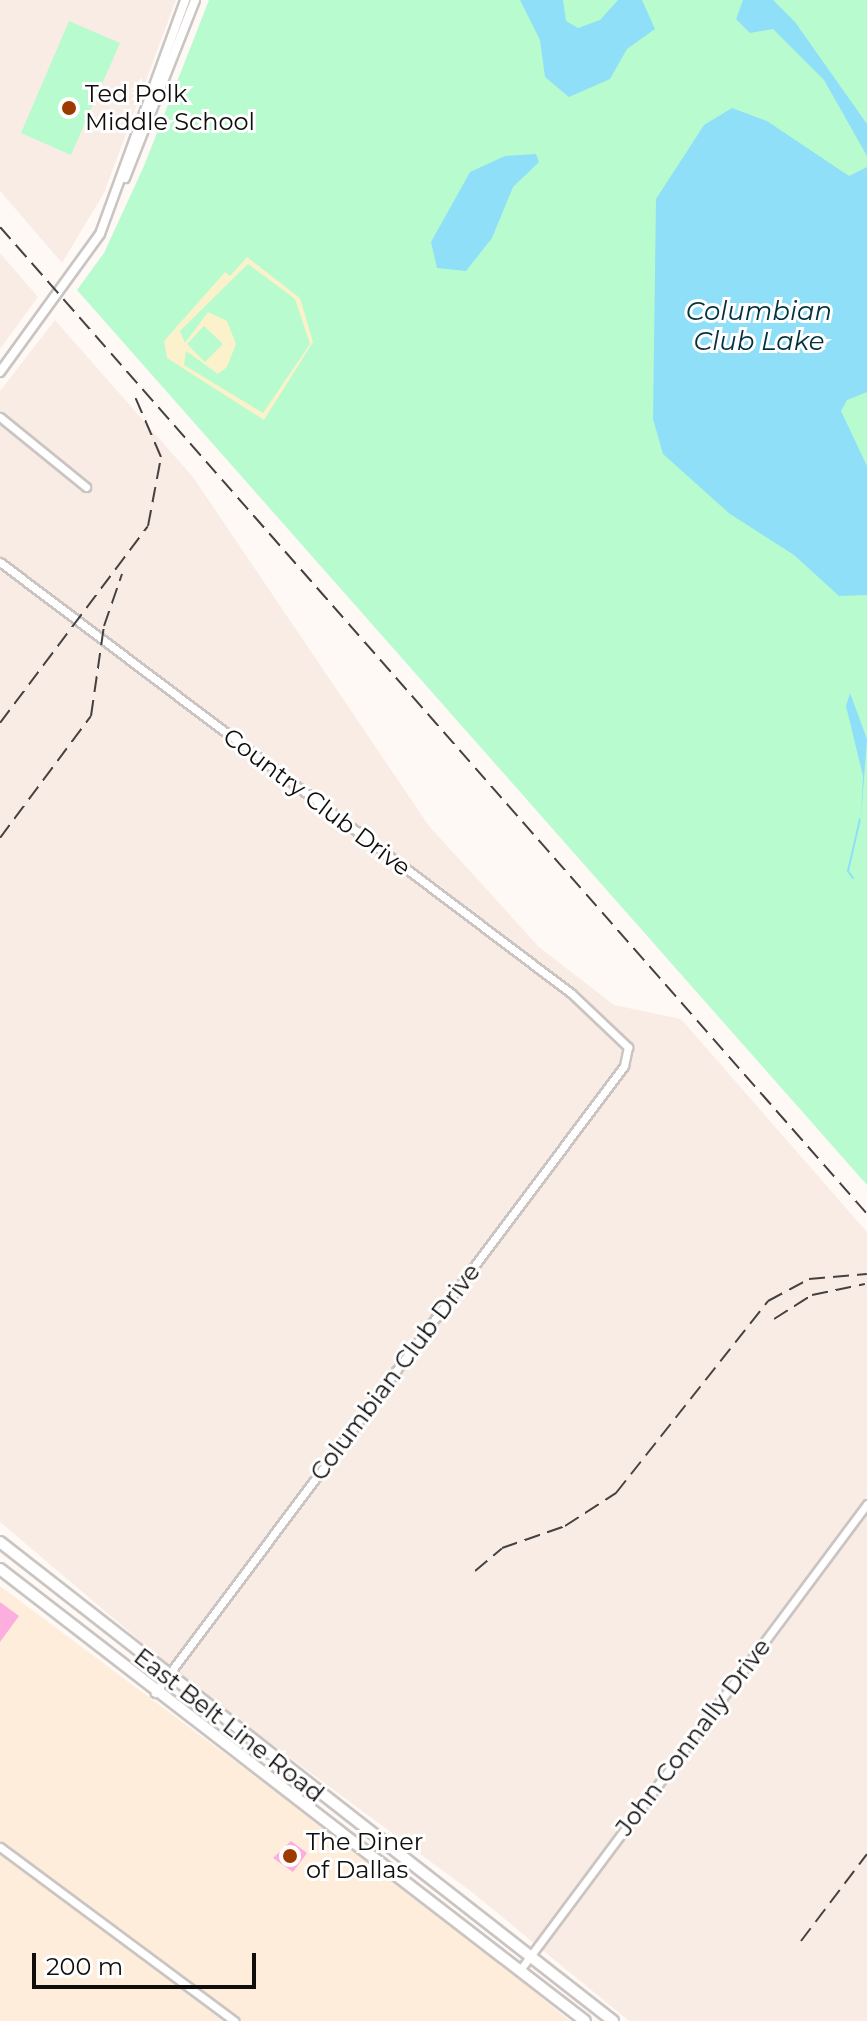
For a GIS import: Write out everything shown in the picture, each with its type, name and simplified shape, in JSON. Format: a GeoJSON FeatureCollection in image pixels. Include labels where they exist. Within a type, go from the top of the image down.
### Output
{"type":"FeatureCollection","features":[{"type":"Feature","properties":{"kind":"main road","name":"East Belt Line Road"},"geometry":{"type":"LineString","coordinates":[[0,1542],[166,1678],[531,1955],[609,2020]]}},
{"type":"Feature","properties":{"kind":"main road","name":"East Belt Line Road"},"geometry":{"type":"LineString","coordinates":[[0,1569],[155,1693],[337,1828],[585,2021]]}},
{"type":"Feature","properties":{"kind":"main road"},"geometry":{"type":"LineString","coordinates":[[337,1828],[347,1815]]}},
{"type":"Feature","properties":{"kind":"street"},"geometry":{"type":"LineString","coordinates":[[125,178],[185,0]]}},
{"type":"Feature","properties":{"kind":"street"},"geometry":{"type":"LineString","coordinates":[[0,372],[88,254],[125,178],[195,0]]}},
{"type":"Feature","properties":{"kind":"street"},"geometry":{"type":"LineString","coordinates":[[0,417],[86,487]]}},
{"type":"Feature","properties":{"kind":"street","name":"Country Club Drive"},"geometry":{"type":"LineString","coordinates":[[0,562],[571,993],[628,1047]]}},
{"type":"Feature","properties":{"kind":"street","name":"Columbian Club Drive"},"geometry":{"type":"LineString","coordinates":[[155,1693],[624,1066],[628,1047]]}},
{"type":"Feature","properties":{"kind":"street","name":"John Connally Drive"},"geometry":{"type":"LineString","coordinates":[[520,1970],[867,1504]]}},
{"type":"Feature","properties":{"kind":"street"},"geometry":{"type":"LineString","coordinates":[[0,1847],[234,2021]]}},
{"type":"Feature","properties":{"kind":"shaded area","name":"Ted Polk Middle School"},"geometry":{"type":"Polygon","coordinates":[[[0,0],[176,0],[104,193],[62,263],[0,191],[0,0]]]}},
{"type":"Feature","properties":{"kind":"shaded area"},"geometry":{"type":"Polygon","coordinates":[[[0,253],[38,297],[0,349],[0,253]]]}},
{"type":"Feature","properties":{"kind":"shaded area"},"geometry":{"type":"Polygon","coordinates":[[[55,320],[193,477],[429,826],[539,947],[614,1005],[681,1019],[867,1232],[867,2021],[629,2021],[473,1893],[192,1685],[0,1522],[0,391],[55,320]]]}},
{"type":"Feature","properties":{"kind":"shaded area"},"geometry":{"type":"Polygon","coordinates":[[[0,1586],[433,1909],[570,2021],[0,2021],[0,1586]]]}},
{"type":"Feature","properties":{"kind":"green space"},"geometry":{"type":"Polygon","coordinates":[[[209,0],[867,0],[867,1185],[77,290],[104,253],[144,166],[209,0]]]}},
{"type":"Feature","properties":{"kind":"green space"},"geometry":{"type":"Polygon","coordinates":[[[69,21],[120,43],[71,155],[21,133],[69,21]]]}},
{"type":"Feature","properties":{"kind":"sand"},"geometry":{"type":"Polygon","coordinates":[[[247,257],[300,298],[313,342],[264,420],[167,358],[164,341],[225,272],[230,276],[247,257]],[[248,264],[180,331],[185,343],[208,312],[227,321],[236,344],[227,367],[218,374],[186,351],[184,365],[263,413],[310,344],[295,299],[248,264]],[[204,326],[187,344],[205,362],[223,344],[204,326]]]}},
{"type":"Feature","properties":{"kind":"water"},"geometry":{"type":"Polygon","coordinates":[[[520,0],[563,0],[566,21],[578,28],[600,20],[618,0],[642,0],[655,29],[627,49],[610,79],[569,97],[545,77],[540,40],[520,0]]]}},
{"type":"Feature","properties":{"kind":"water"},"geometry":{"type":"Polygon","coordinates":[[[743,0],[773,0],[795,22],[867,124],[867,156],[824,80],[773,29],[750,33],[736,19],[743,0]]]}},
{"type":"Feature","properties":{"kind":"water","name":"Columbian Club Lake"},"geometry":{"type":"Polygon","coordinates":[[[732,108],[767,121],[849,176],[867,167],[867,392],[847,400],[841,411],[867,466],[867,595],[839,596],[794,555],[730,514],[663,454],[653,419],[656,199],[704,125],[732,108]]]}},
{"type":"Feature","properties":{"kind":"water"},"geometry":{"type":"Polygon","coordinates":[[[536,154],[539,162],[513,187],[492,238],[466,271],[437,268],[431,242],[470,172],[505,156],[536,154]]]}},
{"type":"Feature","properties":{"kind":"water"},"geometry":{"type":"Polygon","coordinates":[[[850,693],[867,739],[861,819],[863,776],[846,706],[850,693]]]}},
{"type":"Feature","properties":{"kind":"building"},"geometry":{"type":"Polygon","coordinates":[[[0,1602],[19,1616],[0,1642],[0,1602]]]}},
{"type":"Feature","properties":{"kind":"building","name":"The Diner of Dallas"},"geometry":{"type":"Polygon","coordinates":[[[291,1841],[307,1853],[293,1872],[273,1858],[291,1841]]]}},
{"type":"Feature","properties":{"kind":"waterway"},"geometry":{"type":"LineString","coordinates":[[853,878],[848,871],[860,819]]}},
{"type":"Feature","properties":{"kind":"railway"},"geometry":{"type":"LineString","coordinates":[[0,227],[867,1214]]}},
{"type":"Feature","properties":{"kind":"railway"},"geometry":{"type":"LineString","coordinates":[[0,723],[148,526],[161,457],[133,392]]}},
{"type":"Feature","properties":{"kind":"railway"},"geometry":{"type":"LineString","coordinates":[[0,838],[91,716],[104,626],[122,574]]}},
{"type":"Feature","properties":{"kind":"railway"},"geometry":{"type":"LineString","coordinates":[[475,1571],[502,1548],[565,1526],[616,1493],[768,1301],[809,1279],[867,1274]]}},
{"type":"Feature","properties":{"kind":"railway"},"geometry":{"type":"LineString","coordinates":[[774,1319],[812,1295],[865,1284]]}},
{"type":"Feature","properties":{"kind":"railway"},"geometry":{"type":"LineString","coordinates":[[801,1941],[867,1854]]}},
{"type":"Feature","properties":{"kind":"place","name":"Ted Polk Middle School"},"geometry":{"type":"Point","coordinates":[69,108]}},
{"type":"Feature","properties":{"kind":"place","name":"The Diner of Dallas"},"geometry":{"type":"Point","coordinates":[290,1856]}}]}
